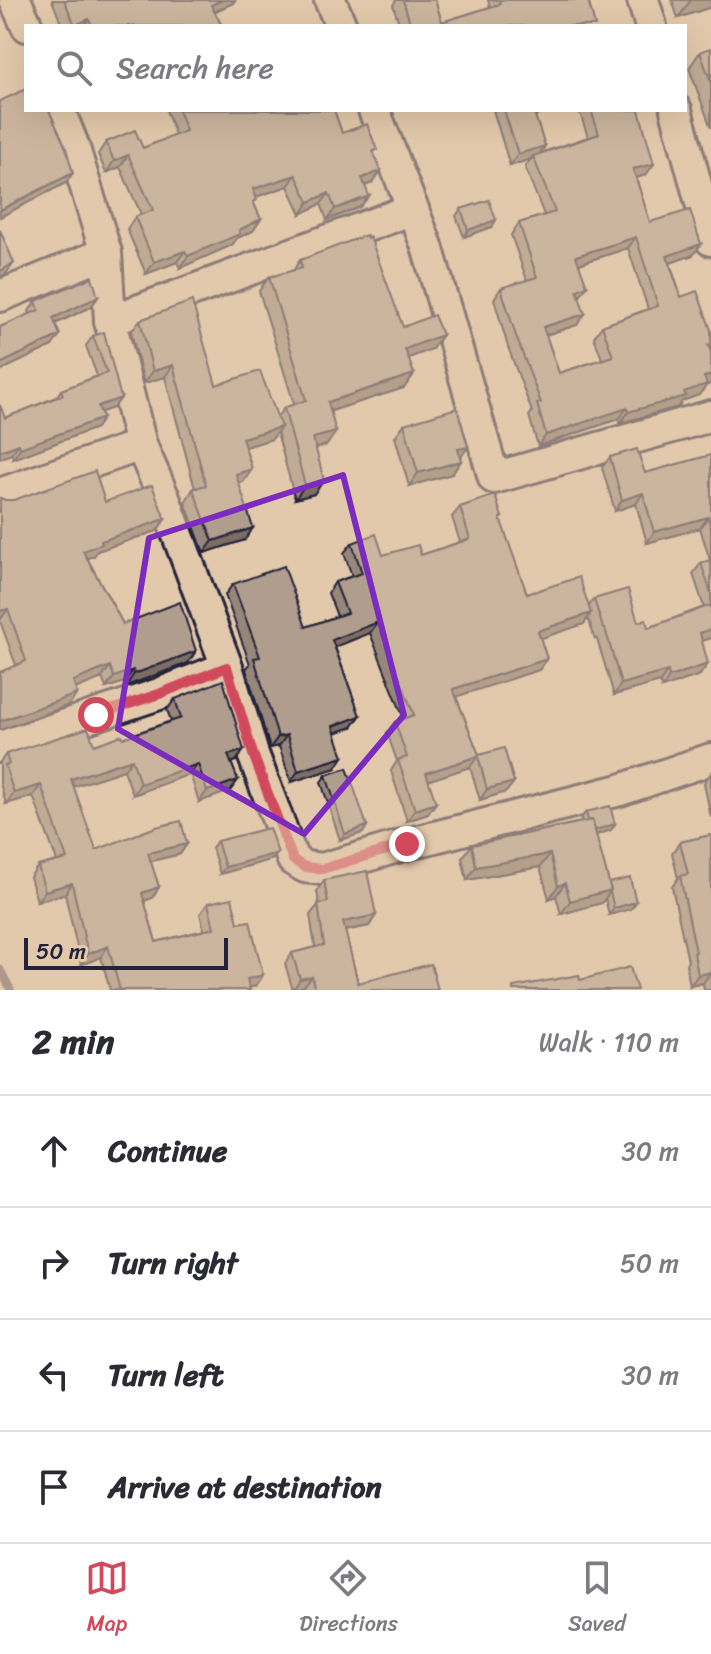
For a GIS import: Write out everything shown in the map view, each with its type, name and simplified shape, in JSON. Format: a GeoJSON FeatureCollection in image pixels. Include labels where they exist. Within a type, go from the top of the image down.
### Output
{"type":"FeatureCollection","features":[{"type":"Feature","properties":{"kind":"street"},"geometry":{"type":"LineString","coordinates":[[15,0],[26,24]]}},
{"type":"Feature","properties":{"kind":"street"},"geometry":{"type":"LineString","coordinates":[[330,0],[340,24]]}},
{"type":"Feature","properties":{"kind":"street"},"geometry":{"type":"LineString","coordinates":[[643,0],[650,24]]}},
{"type":"Feature","properties":{"kind":"street"},"geometry":{"type":"LineString","coordinates":[[60,112],[106,253],[110,321],[141,445],[227,667],[253,754],[293,860],[305,867],[322,869],[620,790],[711,759]]}},
{"type":"Feature","properties":{"kind":"street"},"geometry":{"type":"LineString","coordinates":[[375,112],[413,209],[494,478],[711,416]]}},
{"type":"Feature","properties":{"kind":"street"},"geometry":{"type":"LineString","coordinates":[[677,112],[711,240]]}},
{"type":"Feature","properties":{"kind":"street"},"geometry":{"type":"LineString","coordinates":[[110,321],[413,209]]}},
{"type":"Feature","properties":{"kind":"street"},"geometry":{"type":"LineString","coordinates":[[0,296],[106,253]]}},
{"type":"Feature","properties":{"kind":"street"},"geometry":{"type":"LineString","coordinates":[[0,494],[141,445]]}},
{"type":"Feature","properties":{"kind":"street"},"geometry":{"type":"LineString","coordinates":[[0,747],[159,694],[227,667]]}},
{"type":"Feature","properties":{"kind":"highlighted area"},"geometry":{"type":"Polygon","coordinates":[[[343,475],[404,715],[304,834],[118,729],[149,538],[343,475]]]}},
{"type":"Feature","properties":{"kind":"building"},"geometry":{"type":"Polygon","coordinates":[[[64,0],[222,0],[211,5],[221,24],[91,24],[89,19],[75,24],[64,0]]]}},
{"type":"Feature","properties":{"kind":"building"},"geometry":{"type":"Polygon","coordinates":[[[403,0],[435,0],[442,22],[500,4],[499,0],[588,0],[594,24],[410,24],[403,0]]]}},
{"type":"Feature","properties":{"kind":"building"},"geometry":{"type":"Polygon","coordinates":[[[711,48],[711,82],[700,52],[711,48]]]}},
{"type":"Feature","properties":{"kind":"building"},"geometry":{"type":"Polygon","coordinates":[[[24,90],[24,112],[50,112],[73,173],[0,210],[0,101],[24,90]]]}},
{"type":"Feature","properties":{"kind":"building"},"geometry":{"type":"Polygon","coordinates":[[[179,112],[335,112],[342,133],[367,124],[381,171],[362,178],[369,196],[335,209],[329,193],[309,202],[296,175],[253,189],[257,200],[253,202],[261,219],[239,230],[240,234],[188,256],[185,251],[154,262],[135,217],[153,210],[128,155],[114,161],[106,142],[135,130],[143,148],[186,131],[179,112]]]}},
{"type":"Feature","properties":{"kind":"building"},"geometry":{"type":"Polygon","coordinates":[[[505,112],[534,112],[545,146],[518,154],[505,112]]]}},
{"type":"Feature","properties":{"kind":"building"},"geometry":{"type":"Polygon","coordinates":[[[592,112],[640,112],[654,164],[633,169],[650,222],[690,210],[701,244],[667,256],[681,297],[697,291],[711,330],[711,344],[708,345],[711,375],[704,377],[707,384],[684,392],[686,396],[628,412],[627,408],[546,435],[537,404],[541,403],[501,288],[537,277],[519,223],[555,212],[533,156],[599,134],[592,112]],[[636,237],[576,256],[587,286],[577,290],[585,314],[543,327],[559,373],[613,356],[602,326],[658,306],[636,237]]]}},
{"type":"Feature","properties":{"kind":"building"},"geometry":{"type":"Polygon","coordinates":[[[489,200],[496,220],[468,230],[461,209],[489,200]]]}},
{"type":"Feature","properties":{"kind":"building"},"geometry":{"type":"Polygon","coordinates":[[[0,230],[14,263],[0,271],[0,230]]]}},
{"type":"Feature","properties":{"kind":"building"},"geometry":{"type":"Polygon","coordinates":[[[366,235],[370,237],[403,327],[434,315],[442,335],[405,349],[414,374],[328,402],[336,432],[313,438],[324,480],[305,485],[284,408],[306,400],[269,277],[302,268],[300,260],[366,235]]]}},
{"type":"Feature","properties":{"kind":"building"},"geometry":{"type":"Polygon","coordinates":[[[92,277],[98,297],[53,318],[60,335],[0,364],[0,327],[39,310],[36,301],[92,277]]]}},
{"type":"Feature","properties":{"kind":"building"},"geometry":{"type":"Polygon","coordinates":[[[192,301],[216,385],[260,371],[281,427],[242,438],[252,469],[236,474],[253,528],[213,541],[193,489],[206,485],[173,365],[153,371],[140,320],[192,301]]]}},
{"type":"Feature","properties":{"kind":"building"},"geometry":{"type":"Polygon","coordinates":[[[104,332],[121,398],[98,406],[103,418],[20,448],[19,444],[0,451],[0,405],[5,418],[63,395],[61,390],[107,373],[93,336],[104,332]]]}},
{"type":"Feature","properties":{"kind":"building"},"geometry":{"type":"Polygon","coordinates":[[[457,408],[468,447],[458,449],[461,461],[418,473],[404,424],[457,408]]]}},
{"type":"Feature","properties":{"kind":"building"},"geometry":{"type":"Polygon","coordinates":[[[637,449],[645,473],[711,455],[711,528],[708,517],[654,532],[643,493],[622,500],[610,457],[637,449]]]}},
{"type":"Feature","properties":{"kind":"building"},"geometry":{"type":"Polygon","coordinates":[[[95,471],[105,502],[152,485],[165,519],[101,541],[102,544],[83,551],[123,624],[180,602],[196,651],[134,674],[133,670],[114,677],[110,666],[73,681],[77,694],[0,721],[0,672],[26,661],[8,609],[0,611],[0,498],[14,500],[95,471]]]}},
{"type":"Feature","properties":{"kind":"building"},"geometry":{"type":"Polygon","coordinates":[[[495,495],[527,594],[579,577],[591,613],[538,631],[547,659],[453,689],[479,755],[504,748],[514,782],[487,789],[478,756],[426,773],[436,803],[415,810],[398,760],[407,757],[395,722],[414,715],[378,622],[332,640],[360,716],[333,726],[343,757],[298,771],[287,735],[278,737],[254,658],[260,657],[233,584],[284,566],[306,627],[347,613],[335,582],[362,573],[352,543],[376,534],[383,555],[418,545],[421,555],[470,539],[460,507],[495,495]]]}},
{"type":"Feature","properties":{"kind":"building"},"geometry":{"type":"Polygon","coordinates":[[[711,560],[711,593],[701,563],[711,560]]]}},
{"type":"Feature","properties":{"kind":"building"},"geometry":{"type":"Polygon","coordinates":[[[628,589],[638,622],[646,619],[648,628],[711,605],[711,629],[700,633],[708,664],[669,677],[668,671],[621,684],[594,599],[628,589]]]}},
{"type":"Feature","properties":{"kind":"building"},"geometry":{"type":"Polygon","coordinates":[[[223,680],[244,750],[228,755],[238,780],[207,791],[198,764],[140,784],[132,759],[71,779],[96,850],[181,821],[187,844],[148,853],[159,887],[142,893],[156,942],[214,928],[208,903],[232,898],[238,923],[250,921],[263,975],[247,979],[250,990],[120,990],[108,946],[88,954],[72,883],[45,891],[38,866],[67,859],[41,785],[14,793],[5,765],[9,764],[6,754],[88,728],[94,745],[122,735],[123,738],[181,718],[175,699],[223,680]]]}},
{"type":"Feature","properties":{"kind":"building"},"geometry":{"type":"Polygon","coordinates":[[[347,768],[367,826],[345,834],[326,775],[347,768]]]}},
{"type":"Feature","properties":{"kind":"building"},"geometry":{"type":"Polygon","coordinates":[[[610,806],[615,824],[595,830],[586,812],[610,806]]]}},
{"type":"Feature","properties":{"kind":"building"},"geometry":{"type":"Polygon","coordinates":[[[592,820],[611,890],[570,901],[565,883],[558,886],[550,854],[476,867],[472,845],[592,820]]]}},
{"type":"Feature","properties":{"kind":"building"},"geometry":{"type":"Polygon","coordinates":[[[269,828],[278,853],[225,867],[217,841],[269,828]]]}},
{"type":"Feature","properties":{"kind":"building"},"geometry":{"type":"Polygon","coordinates":[[[711,835],[711,972],[698,975],[680,876],[688,874],[680,842],[711,835]]]}},
{"type":"Feature","properties":{"kind":"building"},"geometry":{"type":"Polygon","coordinates":[[[367,871],[376,915],[343,922],[358,983],[431,964],[438,990],[315,990],[312,976],[300,979],[292,953],[324,945],[318,904],[328,902],[324,880],[367,871]]]}},
{"type":"Feature","properties":{"kind":"building"},"geometry":{"type":"Polygon","coordinates":[[[630,878],[636,902],[614,908],[609,883],[630,878]]]}},
{"type":"Feature","properties":{"kind":"building"},"geometry":{"type":"Polygon","coordinates":[[[630,967],[637,990],[513,990],[513,987],[579,975],[580,980],[630,967]]]}},
{"type":"Feature","properties":{"kind":"waterway"},"geometry":{"type":"LineString","coordinates":[[0,969],[11,990]]}},
{"type":"Feature","properties":{"kind":"route"},"geometry":{"type":"LineString","coordinates":[[96,715],[227,667],[253,754],[293,860],[305,867],[322,869],[407,844]]}}]}
